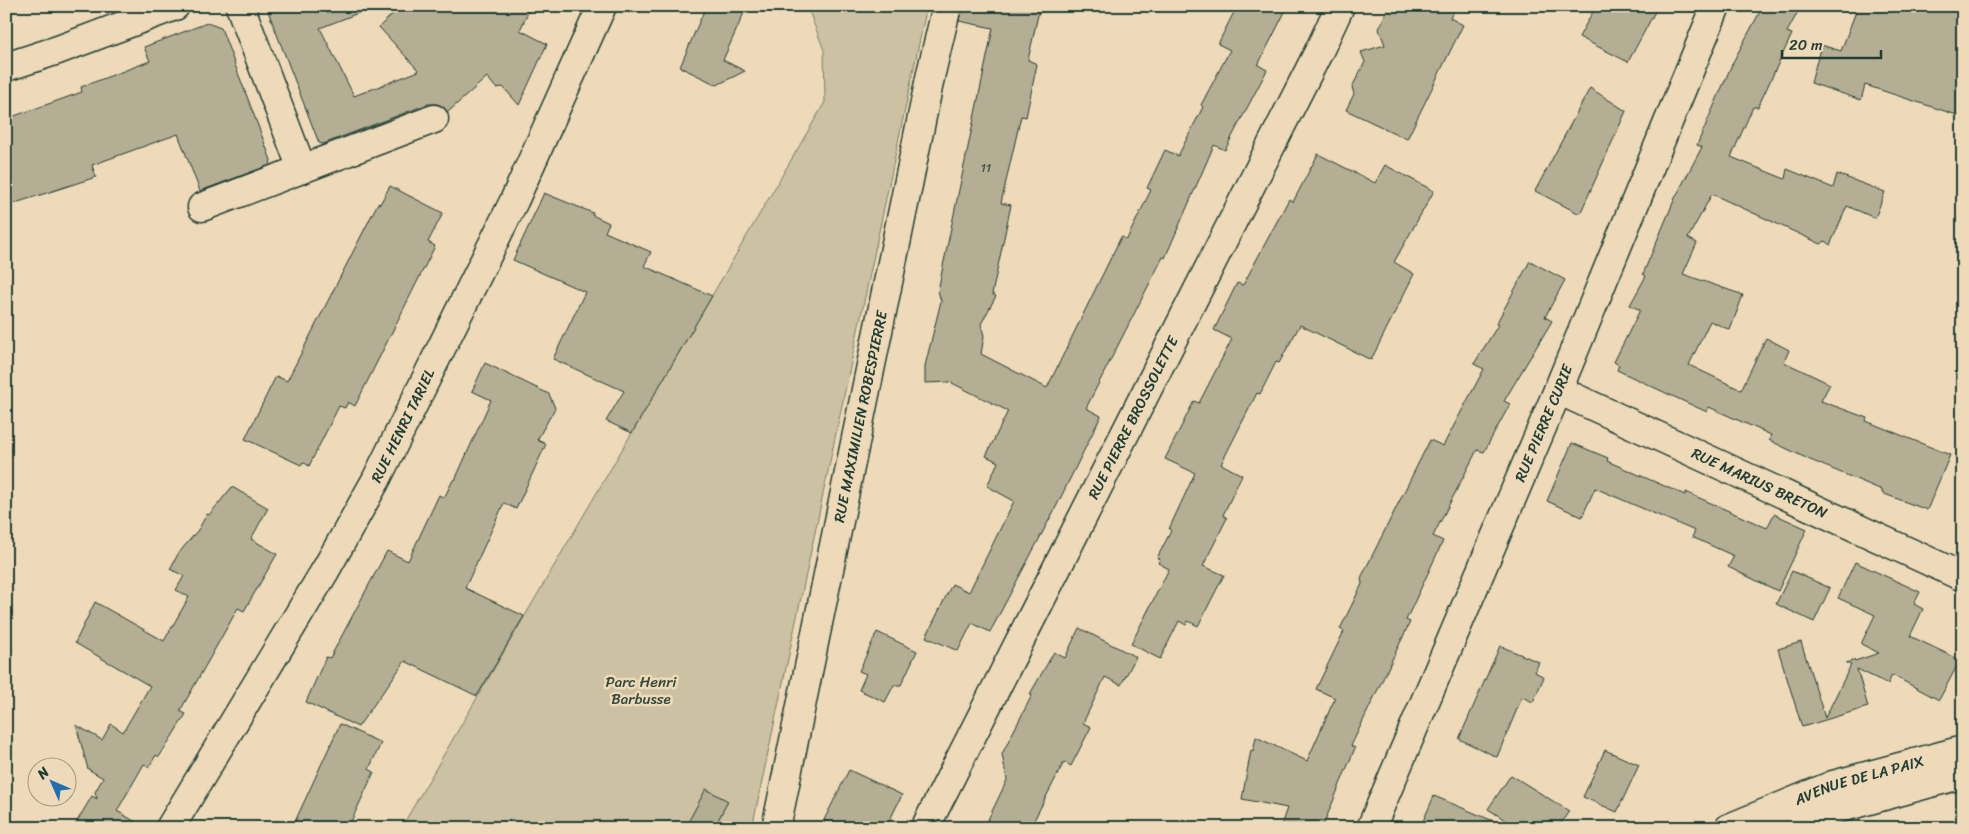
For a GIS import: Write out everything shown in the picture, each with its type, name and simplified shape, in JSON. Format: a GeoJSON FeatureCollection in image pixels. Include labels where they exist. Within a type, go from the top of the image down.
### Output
{"type":"FeatureCollection","features":[{"type":"Feature","properties":{"kind":"street"},"geometry":{"type":"LineString","coordinates":[[6,67],[58,50],[175,6]]}},
{"type":"Feature","properties":{"kind":"street"},"geometry":{"type":"LineString","coordinates":[[240,6],[302,169]]}},
{"type":"Feature","properties":{"kind":"street","name":"RUE HENRI TARIEL"},"geometry":{"type":"LineString","coordinates":[[170,828],[320,579],[376,480],[514,200],[602,6]]}},
{"type":"Feature","properties":{"kind":"street","name":"RUE MAXIMILIEN ROBESPIERRE"},"geometry":{"type":"LineString","coordinates":[[776,828],[931,73],[947,6]]}},
{"type":"Feature","properties":{"kind":"street","name":"RUE PIERRE BROSSOLETTE"},"geometry":{"type":"LineString","coordinates":[[925,828],[1340,6]]}},
{"type":"Feature","properties":{"kind":"street","name":"RUE PIERRE CURIE"},"geometry":{"type":"LineString","coordinates":[[1371,828],[1558,390],[1714,11]]}},
{"type":"Feature","properties":{"kind":"street"},"geometry":{"type":"LineString","coordinates":[[202,207],[434,119]]}},
{"type":"Feature","properties":{"kind":"street","name":"RUE MARIUS BRETON"},"geometry":{"type":"LineString","coordinates":[[1558,390],[1963,576]]}},
{"type":"Feature","properties":{"kind":"street","name":"AVENUE DE LA PAIX"},"geometry":{"type":"LineString","coordinates":[[1728,828],[1833,785],[1963,750]]}},
{"type":"Feature","properties":{"kind":"street","name":"AVENUE DE LA PAIX"},"geometry":{"type":"LineString","coordinates":[[1786,828],[1833,810],[1963,774]]}},
{"type":"Feature","properties":{"kind":"green space","name":"Parc Henri Barbusse"},"geometry":{"type":"Polygon","coordinates":[[[807,6],[927,6],[752,828],[401,828],[825,102],[824,50],[807,6]]]}},
{"type":"Feature","properties":{"kind":"building"},"geometry":{"type":"Polygon","coordinates":[[[266,6],[371,6],[371,8],[320,28],[354,96],[419,71],[379,27],[401,6],[531,6],[520,30],[547,44],[519,105],[503,87],[496,88],[487,77],[448,112],[437,104],[428,104],[323,144],[319,143],[266,6]]]}},
{"type":"Feature","properties":{"kind":"building"},"geometry":{"type":"Polygon","coordinates":[[[706,6],[747,6],[723,60],[745,71],[717,85],[680,67],[706,6]]]}},
{"type":"Feature","properties":{"kind":"building"},"geometry":{"type":"Polygon","coordinates":[[[962,6],[1040,6],[1028,60],[1037,64],[1026,117],[1021,116],[1001,203],[1011,205],[992,294],[996,296],[981,324],[984,336],[981,354],[1047,388],[1121,237],[1127,239],[1151,190],[1147,188],[1165,150],[1178,156],[1203,107],[1201,105],[1230,50],[1218,44],[1237,6],[1288,6],[1258,65],[1267,70],[1225,150],[1214,145],[1165,258],[1163,257],[1086,408],[1101,416],[1057,505],[990,632],[972,623],[958,651],[926,637],[952,584],[969,592],[1014,501],[987,486],[998,462],[986,456],[1008,411],[950,382],[925,383],[925,366],[941,301],[938,291],[993,28],[959,21],[962,6]]]}},
{"type":"Feature","properties":{"kind":"building"},"geometry":{"type":"Polygon","coordinates":[[[1389,6],[1456,6],[1450,18],[1463,25],[1407,139],[1346,110],[1354,94],[1352,87],[1365,62],[1361,52],[1385,45],[1379,29],[1389,6]]]}},
{"type":"Feature","properties":{"kind":"building"},"geometry":{"type":"Polygon","coordinates":[[[1596,6],[1658,6],[1628,62],[1579,37],[1596,6]]]}},
{"type":"Feature","properties":{"kind":"building"},"geometry":{"type":"Polygon","coordinates":[[[1763,6],[1801,6],[1787,32],[1792,34],[1758,107],[1753,107],[1731,157],[1785,179],[1787,169],[1833,188],[1837,174],[1885,192],[1875,218],[1847,206],[1830,245],[1825,241],[1821,244],[1712,194],[1688,238],[1697,243],[1683,274],[1743,295],[1730,330],[1710,321],[1689,365],[1741,390],[1766,338],[1789,350],[1784,362],[1830,384],[1821,401],[1867,418],[1866,421],[1950,455],[1927,510],[1882,493],[1882,490],[1808,459],[1769,440],[1771,435],[1709,407],[1707,412],[1617,370],[1619,365],[1614,362],[1640,310],[1630,305],[1646,276],[1643,274],[1675,198],[1702,147],[1697,145],[1733,62],[1763,6]]]}},
{"type":"Feature","properties":{"kind":"building"},"geometry":{"type":"Polygon","coordinates":[[[1858,6],[1963,6],[1963,117],[1865,85],[1861,100],[1811,83],[1821,45],[1841,51],[1858,6]]]}},
{"type":"Feature","properties":{"kind":"building"},"geometry":{"type":"Polygon","coordinates":[[[207,23],[221,28],[271,160],[270,165],[200,191],[178,134],[92,165],[96,177],[6,206],[6,119],[82,92],[81,87],[150,61],[144,47],[207,23]]]}},
{"type":"Feature","properties":{"kind":"building"},"geometry":{"type":"Polygon","coordinates":[[[1590,88],[1626,111],[1580,214],[1535,191],[1590,88]]]}},
{"type":"Feature","properties":{"kind":"building"},"geometry":{"type":"Polygon","coordinates":[[[1318,154],[1375,183],[1385,165],[1434,191],[1394,262],[1414,274],[1371,360],[1300,325],[1279,363],[1276,362],[1260,394],[1257,393],[1221,464],[1242,475],[1223,515],[1227,518],[1203,566],[1224,575],[1198,626],[1188,621],[1186,625],[1179,621],[1160,659],[1131,644],[1169,569],[1158,563],[1160,559],[1157,558],[1171,531],[1169,529],[1195,473],[1165,459],[1194,401],[1199,403],[1232,339],[1214,330],[1237,283],[1243,285],[1289,199],[1293,202],[1318,154]]]}},
{"type":"Feature","properties":{"kind":"building"},"geometry":{"type":"Polygon","coordinates":[[[390,186],[443,213],[428,242],[435,246],[355,406],[348,402],[345,408],[339,406],[309,466],[303,462],[301,465],[245,439],[276,376],[287,381],[378,203],[380,204],[390,186]]]}},
{"type":"Feature","properties":{"kind":"building"},"geometry":{"type":"Polygon","coordinates":[[[544,193],[593,213],[592,215],[609,223],[605,232],[651,252],[644,266],[712,296],[632,433],[606,421],[624,391],[553,359],[585,292],[513,260],[544,193]]]}},
{"type":"Feature","properties":{"kind":"building"},"geometry":{"type":"Polygon","coordinates":[[[1530,261],[1565,280],[1545,317],[1552,321],[1504,401],[1510,404],[1484,452],[1477,450],[1433,536],[1443,541],[1406,620],[1410,622],[1351,746],[1355,748],[1322,828],[1280,828],[1287,808],[1242,799],[1251,750],[1253,751],[1256,737],[1307,761],[1335,698],[1316,689],[1344,631],[1340,629],[1362,584],[1361,578],[1430,440],[1443,446],[1484,369],[1474,364],[1498,325],[1496,324],[1530,261]]]}},
{"type":"Feature","properties":{"kind":"building"},"geometry":{"type":"Polygon","coordinates":[[[485,363],[549,394],[555,408],[537,440],[546,444],[516,509],[504,503],[465,588],[524,616],[477,696],[405,661],[358,727],[306,702],[326,657],[330,658],[387,551],[408,561],[439,495],[444,498],[453,480],[455,480],[491,400],[472,391],[485,363]]]}},
{"type":"Feature","properties":{"kind":"building"},"geometry":{"type":"Polygon","coordinates":[[[1572,443],[1608,458],[1607,461],[1685,495],[1686,492],[1767,528],[1774,514],[1807,529],[1778,591],[1728,567],[1734,556],[1692,537],[1695,531],[1595,488],[1582,517],[1547,501],[1572,443]]]}},
{"type":"Feature","properties":{"kind":"building"},"geometry":{"type":"Polygon","coordinates":[[[232,487],[268,508],[251,539],[277,554],[244,611],[238,608],[180,711],[186,714],[159,757],[156,755],[149,767],[144,764],[117,811],[146,828],[73,828],[92,796],[97,799],[95,792],[103,778],[88,769],[76,725],[102,740],[111,724],[123,732],[150,686],[75,643],[95,602],[164,641],[189,597],[176,590],[184,576],[170,569],[178,554],[198,530],[207,514],[209,515],[232,487]]]}},
{"type":"Feature","properties":{"kind":"building"},"geometry":{"type":"Polygon","coordinates":[[[1855,562],[1920,592],[1914,604],[1923,609],[1910,636],[1960,660],[1939,700],[1892,675],[1888,684],[1857,669],[1868,707],[1802,727],[1778,649],[1801,642],[1825,718],[1851,665],[1846,663],[1854,659],[1855,661],[1879,653],[1861,644],[1875,615],[1838,598],[1855,562]]]}},
{"type":"Feature","properties":{"kind":"building"},"geometry":{"type":"Polygon","coordinates":[[[1792,571],[1830,588],[1814,622],[1776,604],[1792,571]]]}},
{"type":"Feature","properties":{"kind":"building"},"geometry":{"type":"Polygon","coordinates":[[[1079,628],[1136,657],[1121,685],[1105,677],[1083,723],[1091,727],[1071,766],[1064,762],[1030,828],[984,828],[1007,780],[1002,754],[1032,695],[1030,694],[1054,652],[1065,658],[1079,628]]]}},
{"type":"Feature","properties":{"kind":"building"},"geometry":{"type":"Polygon","coordinates":[[[877,632],[917,651],[901,685],[894,685],[885,702],[859,690],[866,674],[859,671],[877,632]]]}},
{"type":"Feature","properties":{"kind":"building"},"geometry":{"type":"Polygon","coordinates":[[[1500,646],[1539,662],[1535,672],[1544,677],[1533,702],[1522,697],[1497,757],[1459,739],[1500,646]]]}},
{"type":"Feature","properties":{"kind":"building"},"geometry":{"type":"Polygon","coordinates":[[[340,724],[381,743],[369,769],[374,772],[348,828],[292,828],[340,724]]]}},
{"type":"Feature","properties":{"kind":"building"},"geometry":{"type":"Polygon","coordinates":[[[1605,750],[1639,765],[1617,812],[1583,797],[1605,750]]]}},
{"type":"Feature","properties":{"kind":"building"},"geometry":{"type":"Polygon","coordinates":[[[849,770],[902,795],[886,828],[839,828],[824,820],[849,770]]]}},
{"type":"Feature","properties":{"kind":"building"},"geometry":{"type":"Polygon","coordinates":[[[1511,775],[1569,811],[1558,828],[1518,828],[1488,809],[1511,775]]]}},
{"type":"Feature","properties":{"kind":"building"},"geometry":{"type":"Polygon","coordinates":[[[706,789],[728,801],[714,828],[685,828],[706,789]]]}},
{"type":"Feature","properties":{"kind":"building"},"geometry":{"type":"Polygon","coordinates":[[[1434,796],[1510,828],[1420,828],[1434,796]]]}}]}
